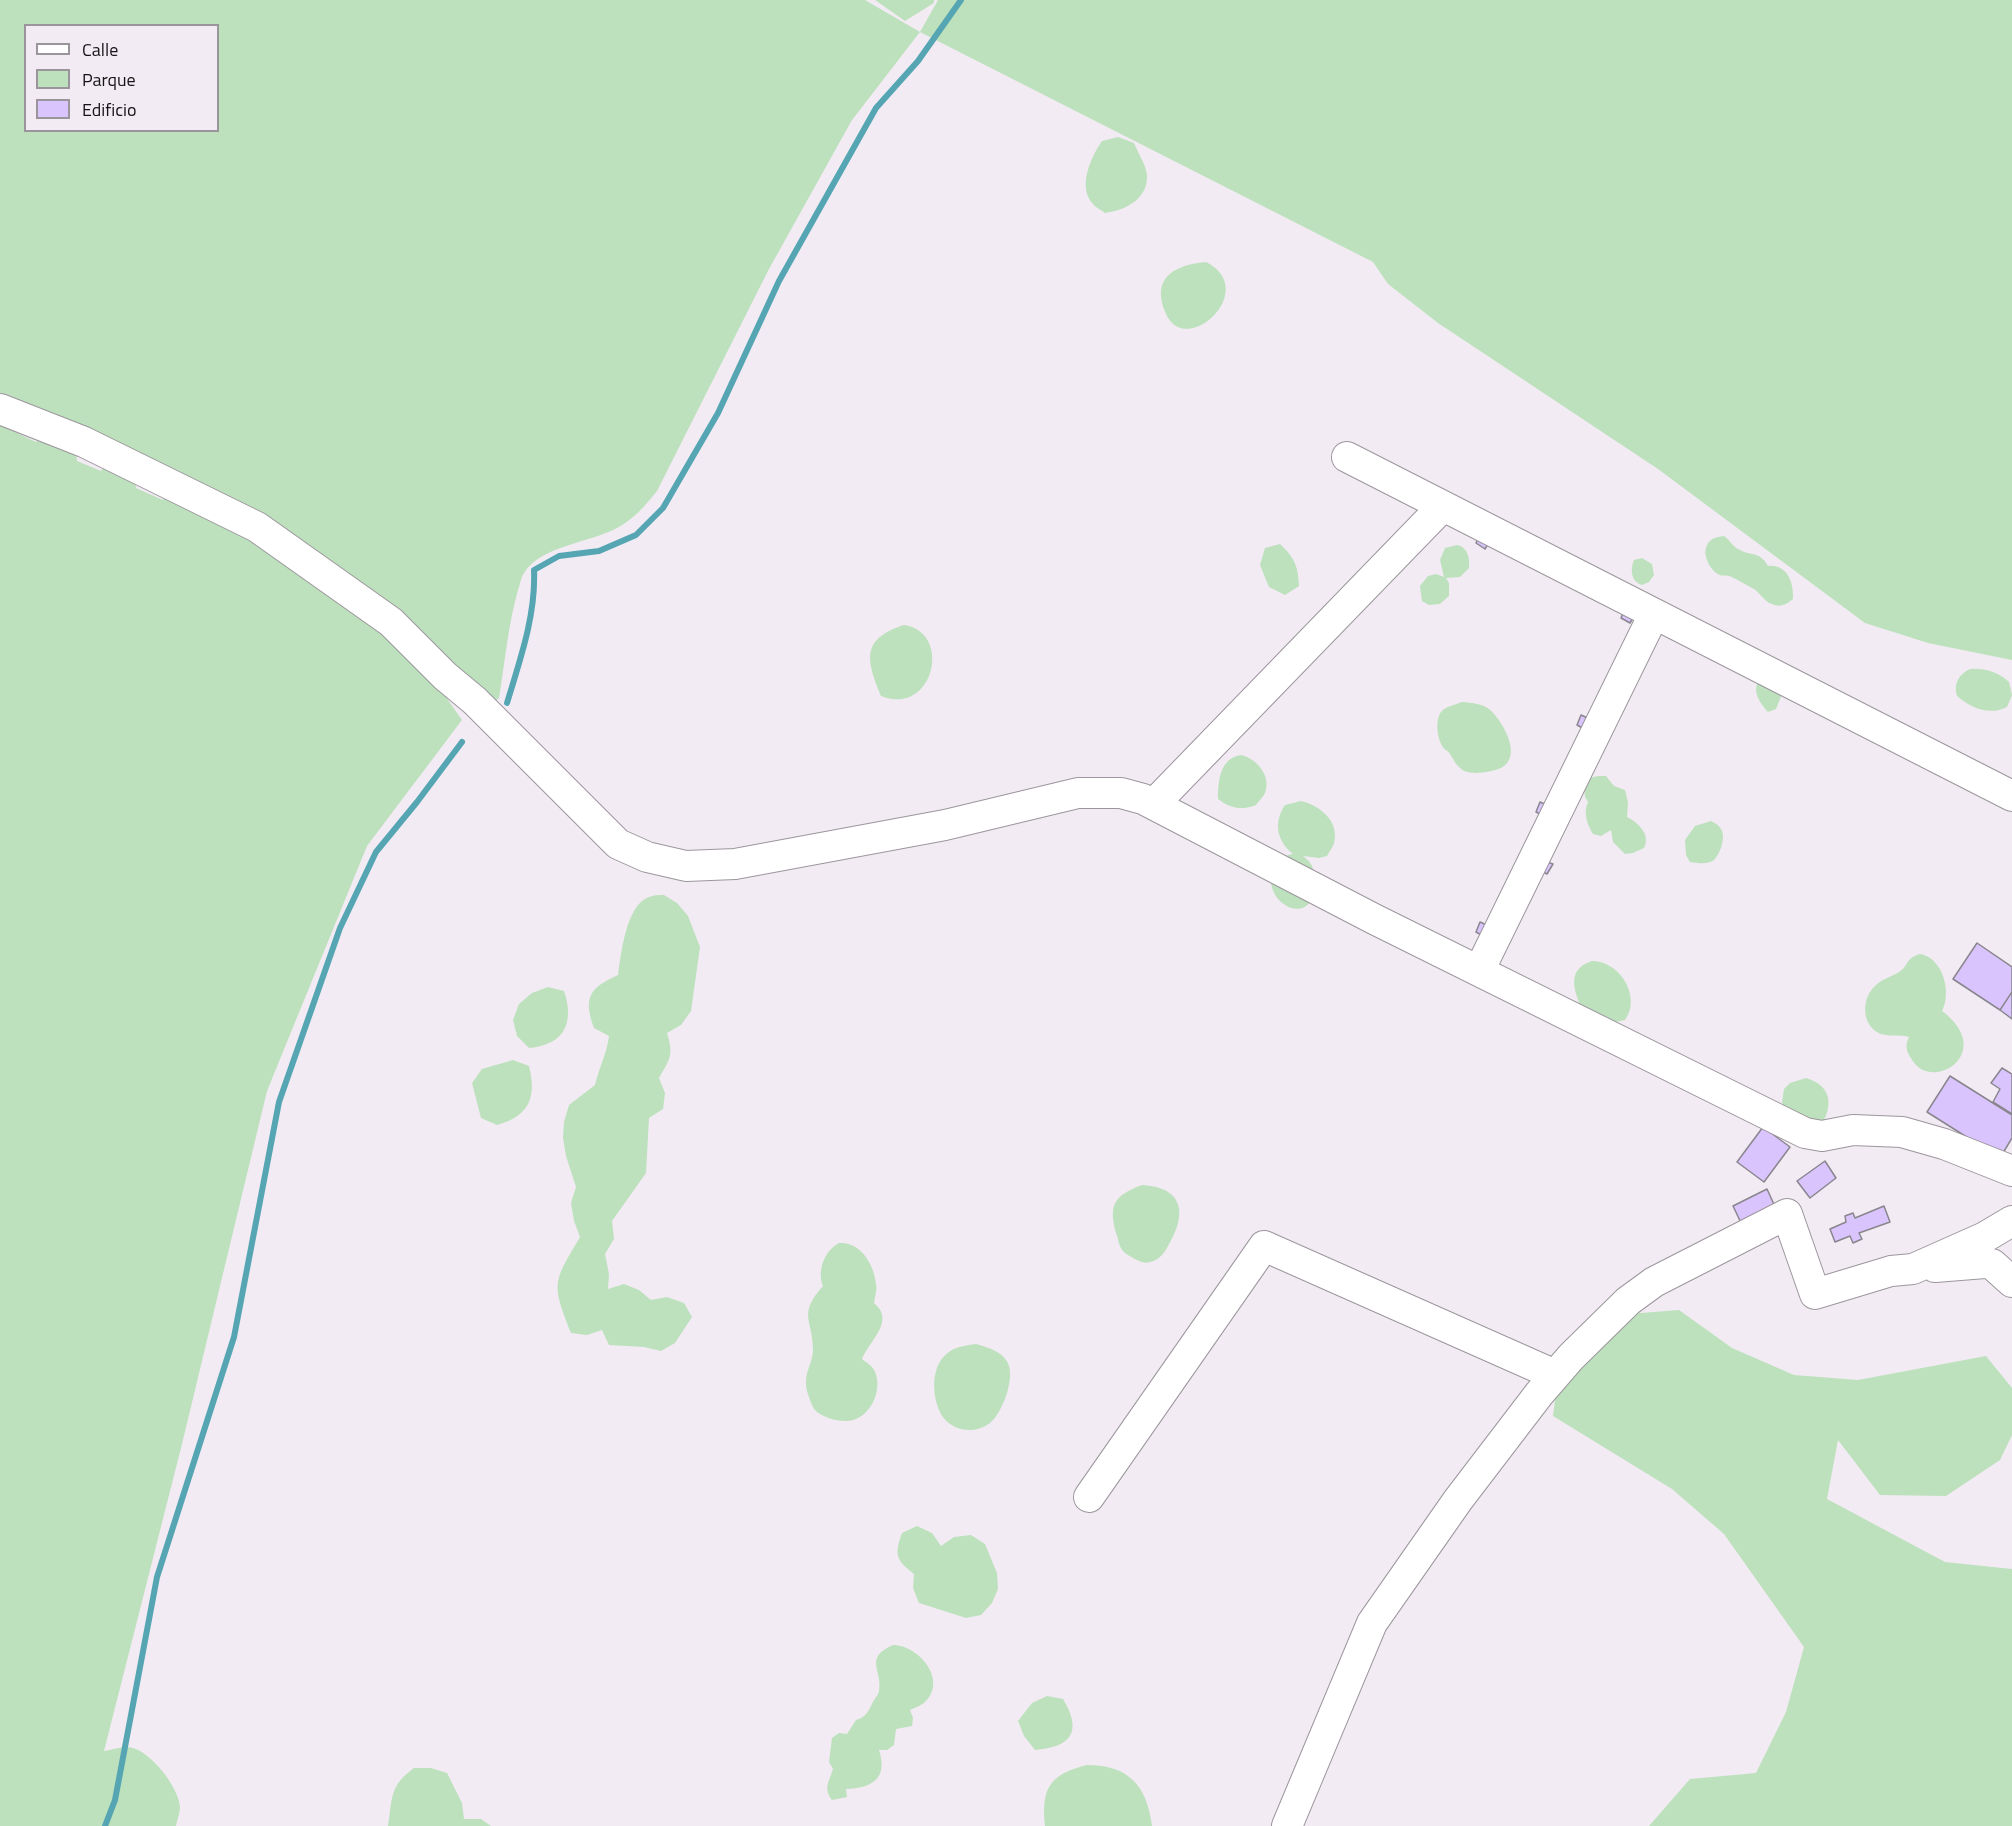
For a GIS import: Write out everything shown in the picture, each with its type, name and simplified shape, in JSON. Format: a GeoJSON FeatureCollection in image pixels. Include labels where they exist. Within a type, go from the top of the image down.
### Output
{"type":"FeatureCollection","features":[{"type":"Feature","properties":{"kind":"lane"},"geometry":{"type":"LineString","coordinates":[[0,409],[84,442],[257,527],[391,622],[475,701],[618,844],[647,857],[686,866],[735,864],[945,825],[1078,793],[1120,793],[1154,804],[1479,971],[1805,1133],[1822,1136],[1853,1130],[1902,1132],[1944,1144],[2012,1171]]}},
{"type":"Feature","properties":{"kind":"lane"},"geometry":{"type":"LineString","coordinates":[[1347,458],[2012,796]]}},
{"type":"Feature","properties":{"kind":"lane"},"geometry":{"type":"LineString","coordinates":[[1154,804],[1443,506]]}},
{"type":"Feature","properties":{"kind":"lane"},"geometry":{"type":"LineString","coordinates":[[1479,971],[1654,614]]}},
{"type":"Feature","properties":{"kind":"lane"},"geometry":{"type":"LineString","coordinates":[[1287,1826],[1372,1623],[1458,1500],[1555,1375],[1628,1300],[1654,1282],[1787,1214],[1815,1294],[1891,1271],[1985,1263],[1992,1264],[2012,1282]]}},
{"type":"Feature","properties":{"kind":"lane"},"geometry":{"type":"LineString","coordinates":[[1913,1269],[1985,1237],[2012,1221]]}},
{"type":"Feature","properties":{"kind":"lane"},"geometry":{"type":"LineString","coordinates":[[1089,1497],[1263,1245],[1555,1375]]}},
{"type":"Feature","properties":{"kind":"green space"},"geometry":{"type":"Polygon","coordinates":[[[0,0],[865,0],[920,32],[852,120],[769,269],[657,491],[629,521],[606,533],[554,551],[532,564],[524,573],[512,617],[499,698],[491,705],[429,673],[462,720],[367,846],[267,1091],[182,1444],[104,1751],[127,1747],[135,1749],[153,1761],[168,1779],[178,1799],[180,1809],[176,1826],[0,1826],[0,425],[36,442],[49,430],[0,399],[0,0]],[[75,442],[77,461],[101,471],[107,462],[135,478],[136,488],[163,500],[163,494],[75,442]]]}},
{"type":"Feature","properties":{"kind":"green space"},"geometry":{"type":"Polygon","coordinates":[[[875,0],[934,0],[934,3],[905,21],[875,0]]]}},
{"type":"Feature","properties":{"kind":"green space"},"geometry":{"type":"Polygon","coordinates":[[[938,0],[2012,0],[2012,660],[1928,643],[1865,623],[1658,469],[1438,323],[1388,284],[1373,262],[920,32],[938,0]]]}},
{"type":"Feature","properties":{"kind":"green space"},"geometry":{"type":"Polygon","coordinates":[[[1118,137],[1134,143],[1145,167],[1146,183],[1144,191],[1134,202],[1121,209],[1105,213],[1088,197],[1087,172],[1102,141],[1118,137]]]}},
{"type":"Feature","properties":{"kind":"green space"},"geometry":{"type":"Polygon","coordinates":[[[1206,262],[1221,274],[1226,288],[1223,303],[1202,325],[1188,329],[1176,326],[1166,314],[1162,302],[1163,283],[1175,270],[1206,262]]]}},
{"type":"Feature","properties":{"kind":"green space"},"geometry":{"type":"Polygon","coordinates":[[[1724,536],[1738,549],[1758,556],[1768,566],[1775,566],[1785,571],[1791,581],[1793,599],[1783,605],[1775,605],[1754,589],[1714,571],[1705,551],[1710,541],[1724,536]]]}},
{"type":"Feature","properties":{"kind":"green space"},"geometry":{"type":"Polygon","coordinates":[[[1280,544],[1292,558],[1299,579],[1299,586],[1285,595],[1269,587],[1260,565],[1265,548],[1280,544]]]}},
{"type":"Feature","properties":{"kind":"green space"},"geometry":{"type":"Polygon","coordinates":[[[1457,545],[1466,551],[1469,557],[1469,568],[1460,577],[1446,578],[1449,583],[1449,596],[1440,604],[1429,605],[1422,601],[1420,586],[1428,576],[1436,574],[1444,577],[1440,560],[1445,548],[1457,545]]]}},
{"type":"Feature","properties":{"kind":"green space"},"geometry":{"type":"Polygon","coordinates":[[[1642,558],[1652,564],[1654,575],[1649,582],[1642,585],[1634,578],[1632,567],[1634,560],[1642,558]]]}},
{"type":"Feature","properties":{"kind":"green space"},"geometry":{"type":"Polygon","coordinates":[[[904,625],[919,631],[929,642],[932,656],[931,671],[924,685],[914,695],[899,699],[881,696],[872,671],[871,652],[880,637],[904,625]]]}},
{"type":"Feature","properties":{"kind":"green space"},"geometry":{"type":"Polygon","coordinates":[[[1970,669],[1991,671],[2009,682],[2012,695],[2007,707],[1987,711],[1968,704],[1957,696],[1958,680],[1970,669]]]}},
{"type":"Feature","properties":{"kind":"green space"},"geometry":{"type":"Polygon","coordinates":[[[1761,677],[1782,694],[1776,709],[1768,712],[1761,704],[1756,690],[1761,677]]]}},
{"type":"Feature","properties":{"kind":"green space"},"geometry":{"type":"Polygon","coordinates":[[[1462,702],[1486,707],[1505,729],[1511,755],[1508,762],[1501,768],[1473,773],[1464,771],[1441,744],[1438,730],[1439,715],[1445,708],[1462,702]]]}},
{"type":"Feature","properties":{"kind":"green space"},"geometry":{"type":"Polygon","coordinates":[[[1241,755],[1257,764],[1264,774],[1267,787],[1256,805],[1241,808],[1227,805],[1218,799],[1224,765],[1234,757],[1241,755]]]}},
{"type":"Feature","properties":{"kind":"green space"},"geometry":{"type":"Polygon","coordinates":[[[1606,776],[1614,786],[1625,790],[1628,802],[1627,817],[1643,830],[1646,839],[1644,848],[1625,854],[1613,842],[1611,830],[1601,836],[1593,834],[1586,818],[1588,802],[1585,797],[1584,784],[1590,778],[1606,776]]]}},
{"type":"Feature","properties":{"kind":"green space"},"geometry":{"type":"Polygon","coordinates":[[[1301,801],[1315,806],[1326,815],[1331,821],[1335,835],[1327,856],[1319,858],[1303,856],[1313,868],[1313,893],[1310,902],[1297,909],[1276,897],[1271,879],[1273,869],[1279,860],[1293,854],[1283,843],[1278,831],[1281,812],[1285,805],[1301,801]]]}},
{"type":"Feature","properties":{"kind":"green space"},"geometry":{"type":"Polygon","coordinates":[[[1711,821],[1719,826],[1723,835],[1718,854],[1708,863],[1690,862],[1686,855],[1685,840],[1695,826],[1711,821]]]}},
{"type":"Feature","properties":{"kind":"green space"},"geometry":{"type":"Polygon","coordinates":[[[664,895],[677,903],[688,916],[700,947],[691,1011],[681,1025],[667,1033],[670,1057],[659,1078],[665,1093],[663,1109],[649,1118],[646,1173],[612,1221],[614,1239],[605,1254],[609,1274],[608,1289],[624,1284],[639,1290],[651,1300],[667,1297],[684,1303],[692,1317],[675,1343],[661,1351],[644,1347],[609,1345],[602,1330],[587,1335],[571,1333],[560,1303],[558,1283],[564,1264],[580,1237],[571,1203],[576,1187],[566,1156],[563,1138],[564,1122],[569,1105],[595,1085],[609,1036],[594,1028],[589,1001],[600,985],[618,975],[626,931],[635,910],[649,897],[664,895]]]}},
{"type":"Feature","properties":{"kind":"green space"},"geometry":{"type":"Polygon","coordinates":[[[1920,954],[1935,962],[1940,969],[1946,995],[1942,1011],[1958,1027],[1963,1041],[1962,1054],[1955,1064],[1944,1070],[1932,1072],[1920,1068],[1911,1058],[1907,1050],[1909,1037],[1881,1034],[1870,1025],[1865,1012],[1870,991],[1902,970],[1909,960],[1920,954]]]}},
{"type":"Feature","properties":{"kind":"green space"},"geometry":{"type":"Polygon","coordinates":[[[1592,961],[1611,967],[1625,982],[1631,1001],[1630,1011],[1625,1020],[1601,1025],[1586,1018],[1574,985],[1577,971],[1592,961]]]}},
{"type":"Feature","properties":{"kind":"green space"},"geometry":{"type":"Polygon","coordinates":[[[548,987],[564,991],[568,1013],[567,1022],[564,1030],[551,1042],[529,1048],[517,1036],[513,1020],[519,1004],[532,993],[548,987]]]}},
{"type":"Feature","properties":{"kind":"green space"},"geometry":{"type":"Polygon","coordinates":[[[513,1060],[529,1066],[531,1096],[523,1111],[497,1125],[481,1118],[472,1083],[482,1069],[513,1060]]]}},
{"type":"Feature","properties":{"kind":"green space"},"geometry":{"type":"Polygon","coordinates":[[[1806,1078],[1820,1085],[1828,1096],[1828,1109],[1822,1124],[1784,1109],[1782,1102],[1784,1089],[1790,1083],[1806,1078]]]}},
{"type":"Feature","properties":{"kind":"green space"},"geometry":{"type":"Polygon","coordinates":[[[1142,1185],[1155,1187],[1173,1196],[1178,1203],[1179,1212],[1175,1232],[1166,1250],[1157,1259],[1148,1263],[1137,1260],[1122,1250],[1113,1215],[1116,1202],[1120,1197],[1142,1185]]]}},
{"type":"Feature","properties":{"kind":"green space"},"geometry":{"type":"Polygon","coordinates":[[[839,1243],[847,1243],[865,1255],[875,1276],[874,1303],[882,1317],[879,1331],[862,1359],[875,1372],[877,1392],[871,1405],[862,1416],[847,1421],[830,1419],[817,1412],[806,1385],[813,1350],[808,1311],[810,1304],[823,1286],[821,1268],[823,1262],[829,1251],[839,1243]]]}},
{"type":"Feature","properties":{"kind":"green space"},"geometry":{"type":"Polygon","coordinates":[[[1679,1310],[1732,1348],[1794,1375],[1858,1380],[1986,1356],[2012,1388],[2012,1435],[2000,1460],[1946,1496],[1880,1495],[1838,1440],[1827,1499],[1945,1562],[2012,1569],[2012,1826],[1649,1826],[1690,1779],[1756,1773],[1786,1712],[1804,1647],[1724,1534],[1672,1489],[1553,1416],[1561,1351],[1615,1315],[1679,1310]]]}},
{"type":"Feature","properties":{"kind":"green space"},"geometry":{"type":"Polygon","coordinates":[[[976,1344],[1001,1355],[1009,1366],[1010,1373],[1007,1393],[997,1415],[985,1426],[970,1430],[955,1427],[943,1417],[936,1402],[934,1385],[937,1368],[946,1354],[957,1348],[976,1344]]]}},
{"type":"Feature","properties":{"kind":"green space"},"geometry":{"type":"Polygon","coordinates":[[[917,1526],[932,1533],[941,1546],[954,1537],[971,1535],[985,1544],[997,1573],[998,1589],[992,1603],[981,1615],[966,1618],[919,1603],[913,1588],[914,1574],[903,1565],[898,1556],[902,1533],[917,1526]]]}},
{"type":"Feature","properties":{"kind":"green space"},"geometry":{"type":"Polygon","coordinates":[[[893,1645],[912,1651],[928,1666],[932,1675],[931,1694],[924,1703],[910,1710],[913,1718],[912,1726],[896,1729],[894,1745],[887,1750],[879,1750],[881,1768],[876,1780],[871,1784],[846,1789],[847,1797],[832,1800],[827,1788],[833,1769],[829,1762],[832,1738],[839,1733],[847,1734],[856,1720],[862,1718],[867,1712],[879,1691],[876,1660],[884,1650],[893,1645]]]}},
{"type":"Feature","properties":{"kind":"green space"},"geometry":{"type":"Polygon","coordinates":[[[1047,1696],[1063,1699],[1072,1720],[1072,1729],[1065,1741],[1035,1750],[1024,1736],[1018,1721],[1032,1703],[1047,1696]]]}},
{"type":"Feature","properties":{"kind":"green space"},"geometry":{"type":"Polygon","coordinates":[[[1087,1765],[1114,1769],[1133,1781],[1146,1800],[1152,1826],[1045,1826],[1045,1802],[1051,1785],[1064,1773],[1087,1765]]]}},
{"type":"Feature","properties":{"kind":"green space"},"geometry":{"type":"Polygon","coordinates":[[[414,1768],[431,1768],[447,1773],[462,1803],[464,1819],[481,1819],[491,1826],[388,1826],[396,1786],[414,1768]]]}},
{"type":"Feature","properties":{"kind":"building"},"geometry":{"type":"Polygon","coordinates":[[[1480,534],[1491,539],[1485,549],[1476,543],[1480,534]]]}},
{"type":"Feature","properties":{"kind":"building"},"geometry":{"type":"Polygon","coordinates":[[[1625,608],[1636,613],[1630,623],[1621,618],[1625,608]]]}},
{"type":"Feature","properties":{"kind":"building"},"geometry":{"type":"Polygon","coordinates":[[[1581,715],[1592,720],[1586,730],[1577,725],[1581,715]]]}},
{"type":"Feature","properties":{"kind":"building"},"geometry":{"type":"Polygon","coordinates":[[[1540,802],[1552,807],[1546,817],[1536,812],[1540,802]]]}},
{"type":"Feature","properties":{"kind":"building"},"geometry":{"type":"Polygon","coordinates":[[[1541,860],[1553,864],[1547,874],[1537,869],[1541,860]]]}},
{"type":"Feature","properties":{"kind":"building"},"geometry":{"type":"Polygon","coordinates":[[[1480,922],[1491,927],[1485,937],[1476,932],[1480,922]]]}},
{"type":"Feature","properties":{"kind":"building"},"geometry":{"type":"Polygon","coordinates":[[[1977,943],[2012,967],[2012,992],[2000,1010],[1953,979],[1977,943]]]}},
{"type":"Feature","properties":{"kind":"building"},"geometry":{"type":"Polygon","coordinates":[[[2012,992],[2012,1019],[2000,1010],[2012,992]]]}},
{"type":"Feature","properties":{"kind":"building"},"geometry":{"type":"Polygon","coordinates":[[[2002,1068],[2012,1074],[2012,1114],[1993,1102],[2000,1089],[1991,1083],[2002,1068]]]}},
{"type":"Feature","properties":{"kind":"building"},"geometry":{"type":"Polygon","coordinates":[[[1950,1076],[2012,1115],[2012,1138],[2000,1158],[1927,1112],[1950,1076]]]}},
{"type":"Feature","properties":{"kind":"building"},"geometry":{"type":"Polygon","coordinates":[[[1763,1127],[1790,1147],[1764,1182],[1737,1162],[1763,1127]]]}},
{"type":"Feature","properties":{"kind":"building"},"geometry":{"type":"Polygon","coordinates":[[[1825,1161],[1836,1178],[1810,1198],[1797,1181],[1825,1161]]]}},
{"type":"Feature","properties":{"kind":"building"},"geometry":{"type":"Polygon","coordinates":[[[1767,1189],[1777,1211],[1743,1227],[1733,1206],[1767,1189]]]}},
{"type":"Feature","properties":{"kind":"building"},"geometry":{"type":"Polygon","coordinates":[[[1884,1206],[1890,1222],[1859,1233],[1862,1239],[1853,1243],[1850,1236],[1835,1242],[1830,1229],[1846,1222],[1845,1216],[1853,1213],[1855,1218],[1884,1206]]]}},
{"type":"Feature","properties":{"kind":"waterway"},"geometry":{"type":"LineString","coordinates":[[507,703],[530,621],[534,570],[559,556],[599,551],[636,535],[663,508],[718,413],[779,281],[876,108],[918,61],[961,0]]}},
{"type":"Feature","properties":{"kind":"waterway"},"geometry":{"type":"LineString","coordinates":[[105,1826],[115,1800],[157,1577],[234,1337],[279,1102],[340,928],[376,852],[462,742]]}}]}
